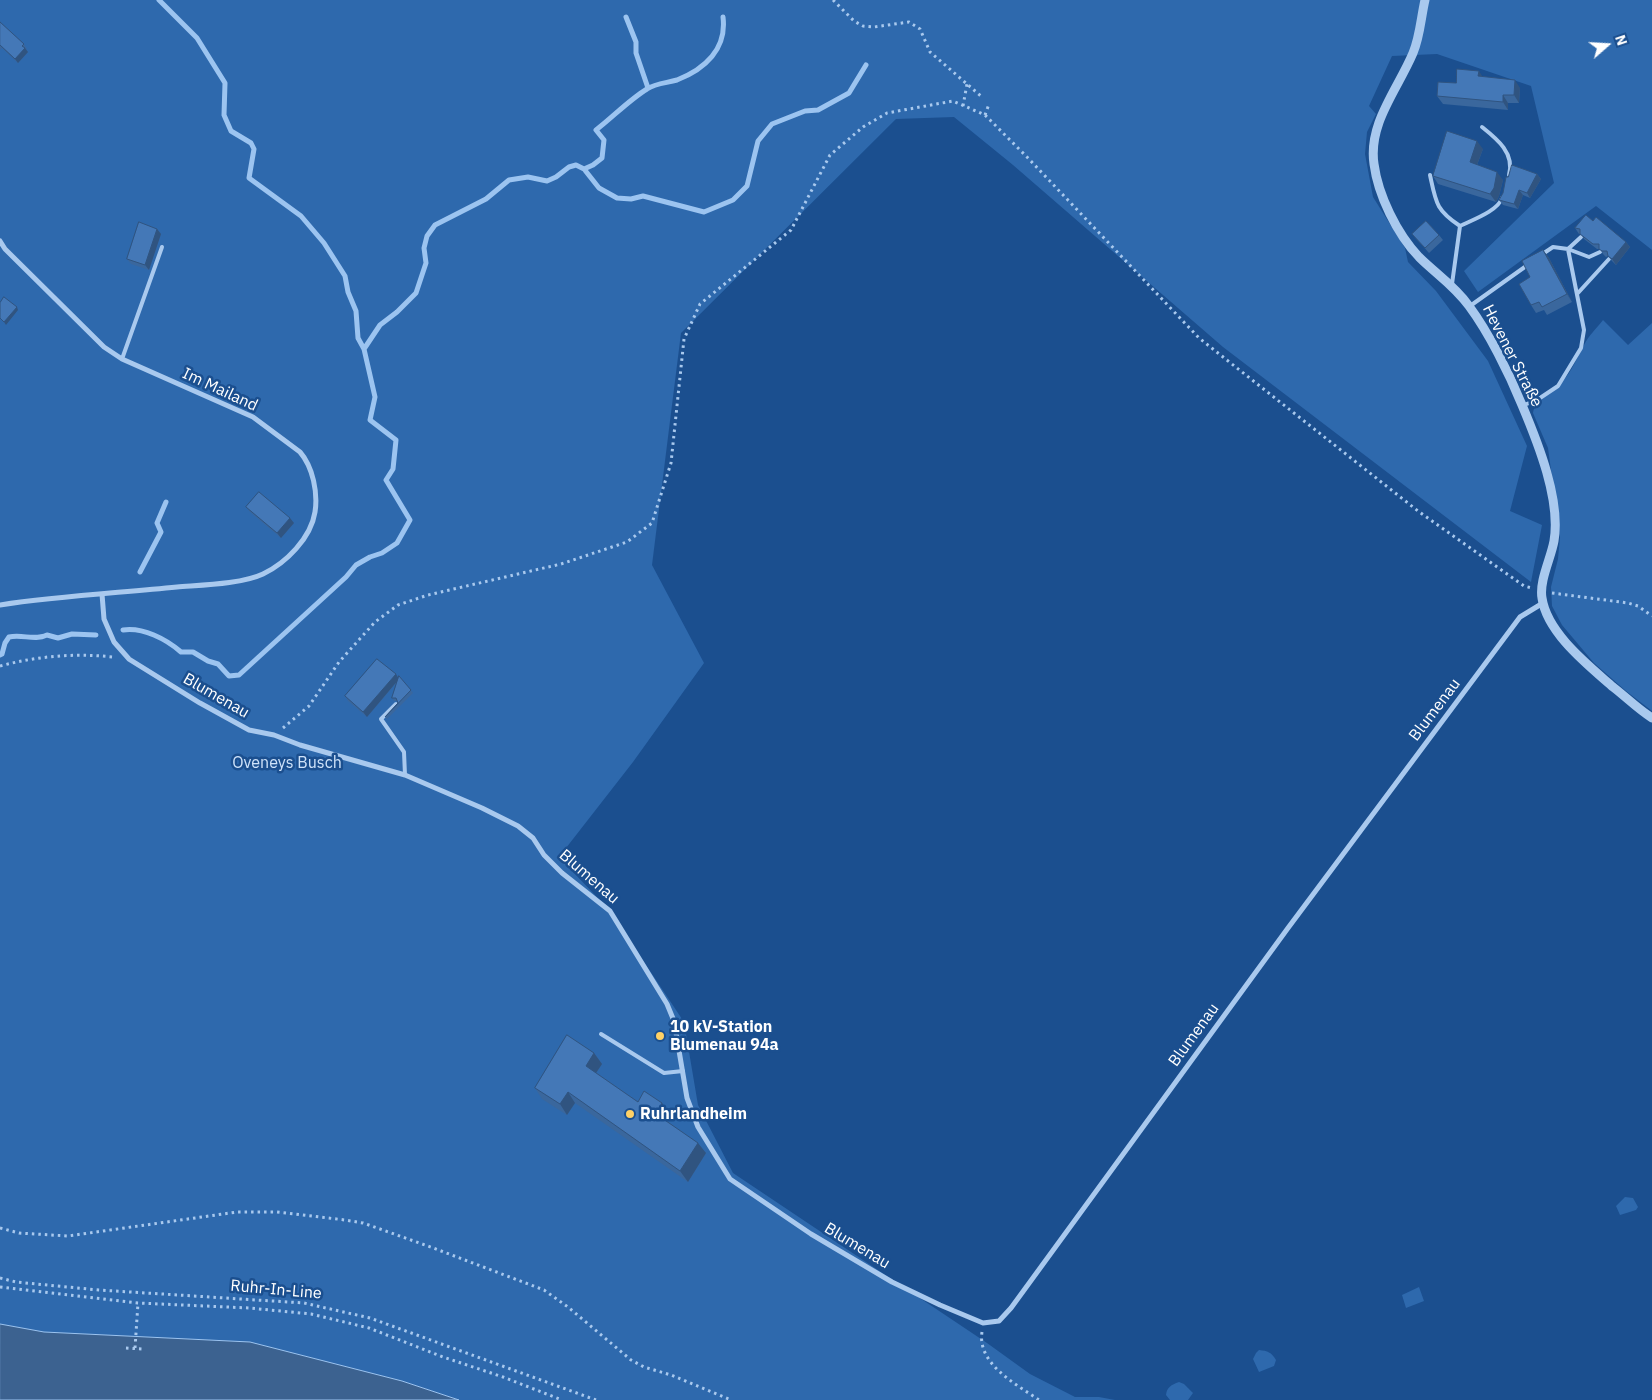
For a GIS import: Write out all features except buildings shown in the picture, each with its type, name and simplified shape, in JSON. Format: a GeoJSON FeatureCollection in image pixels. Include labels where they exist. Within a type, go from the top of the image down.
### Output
{"type":"FeatureCollection","features":[{"type":"Feature","properties":{"kind":"street","name":"Hevener Straße"},"geometry":{"type":"LineString","coordinates":[[1425,0],[1414,51],[1378,121],[1373,142],[1373,162],[1383,198],[1408,244],[1420,258],[1452,284],[1470,306],[1493,346],[1523,406],[1547,474],[1554,503],[1556,520],[1554,540],[1542,590],[1543,603],[1549,618],[1559,634],[1579,657],[1652,718]]}},
{"type":"Feature","properties":{"kind":"street","name":"Im Mailand"},"geometry":{"type":"LineString","coordinates":[[0,241],[5,249],[104,348],[122,360],[253,417],[300,452],[305,457],[312,476],[317,501],[314,522],[302,542],[280,563],[262,574],[228,583],[0,605]]}},
{"type":"Feature","properties":{"kind":"street","name":"Blumenau"},"geometry":{"type":"LineString","coordinates":[[102,594],[104,619],[114,642],[129,659],[200,703],[249,730],[274,735],[405,775],[482,808],[518,826],[533,838],[544,855],[562,873],[610,911],[667,1004],[674,1022],[687,1098],[698,1127],[730,1179],[811,1234],[892,1282],[983,1324],[999,1321],[1011,1308],[1288,928],[1520,617],[1543,603]]}},
{"type":"Feature","properties":{"kind":"lane"},"geometry":{"type":"LineString","coordinates":[[1482,127],[1501,142],[1508,156],[1510,170],[1508,178]]}},
{"type":"Feature","properties":{"kind":"lane"},"geometry":{"type":"LineString","coordinates":[[1430,176],[1436,202],[1444,215],[1460,226]]}},
{"type":"Feature","properties":{"kind":"lane"},"geometry":{"type":"LineString","coordinates":[[1460,226],[1490,211],[1500,202],[1503,194]]}},
{"type":"Feature","properties":{"kind":"lane"},"geometry":{"type":"LineString","coordinates":[[1452,284],[1460,226]]}},
{"type":"Feature","properties":{"kind":"lane"},"geometry":{"type":"LineString","coordinates":[[1568,249],[1581,237]]}},
{"type":"Feature","properties":{"kind":"lane"},"geometry":{"type":"LineString","coordinates":[[122,360],[162,247]]}},
{"type":"Feature","properties":{"kind":"lane"},"geometry":{"type":"LineString","coordinates":[[1538,258],[1553,247],[1568,249],[1589,257],[1600,252]]}},
{"type":"Feature","properties":{"kind":"lane"},"geometry":{"type":"LineString","coordinates":[[1523,406],[1537,400],[1558,386],[1581,348],[1584,330],[1568,249]]}},
{"type":"Feature","properties":{"kind":"lane"},"geometry":{"type":"LineString","coordinates":[[1578,293],[1609,259]]}},
{"type":"Feature","properties":{"kind":"lane"},"geometry":{"type":"LineString","coordinates":[[1470,306],[1530,263]]}},
{"type":"Feature","properties":{"kind":"lane"},"geometry":{"type":"LineString","coordinates":[[396,704],[381,720],[404,752],[405,775]]}},
{"type":"Feature","properties":{"kind":"lane"},"geometry":{"type":"LineString","coordinates":[[601,1034],[664,1074],[683,1071]]}},
{"type":"Feature","properties":{"kind":"path"},"geometry":{"type":"LineString","coordinates":[[834,0],[854,21],[863,26],[874,27],[909,22],[920,29],[930,52],[982,97]]}},
{"type":"Feature","properties":{"kind":"path"},"geometry":{"type":"LineString","coordinates":[[963,106],[968,84]]}},
{"type":"Feature","properties":{"kind":"path"},"geometry":{"type":"LineString","coordinates":[[274,735],[309,706],[339,662],[374,622],[398,605],[428,594],[561,564],[627,542],[652,523],[671,463],[684,339],[700,304],[791,230],[830,154],[863,127],[887,113],[953,101],[985,115],[1199,338],[1418,511],[1524,586],[1558,594],[1628,603],[1638,606],[1652,616]]}},
{"type":"Feature","properties":{"kind":"path"},"geometry":{"type":"LineString","coordinates":[[985,115],[990,104]]}},
{"type":"Feature","properties":{"kind":"path"},"geometry":{"type":"LineString","coordinates":[[0,666],[25,659],[86,654],[129,659]]}},
{"type":"Feature","properties":{"kind":"path"},"geometry":{"type":"LineString","coordinates":[[0,1228],[26,1234],[68,1236],[237,1212],[256,1211],[363,1223],[544,1290],[568,1307],[631,1360],[644,1367],[671,1375],[731,1400]]}},
{"type":"Feature","properties":{"kind":"path","name":"Ruhr-In-Line"},"geometry":{"type":"LineString","coordinates":[[0,1278],[16,1282],[99,1290],[304,1303],[330,1308],[370,1318],[596,1400]]}},
{"type":"Feature","properties":{"kind":"path"},"geometry":{"type":"LineString","coordinates":[[0,1287],[138,1302],[250,1308],[302,1314],[370,1328],[443,1357],[503,1377],[562,1400]]}},
{"type":"Feature","properties":{"kind":"path"},"geometry":{"type":"LineString","coordinates":[[135,1348],[138,1302]]}},
{"type":"Feature","properties":{"kind":"path"},"geometry":{"type":"LineString","coordinates":[[983,1324],[981,1346],[988,1359],[1007,1377],[1038,1400]]}},
{"type":"Feature","properties":{"kind":"path"},"geometry":{"type":"LineString","coordinates":[[126,1348],[143,1349]]}},
{"type":"Feature","properties":{"kind":"green space","name":"Oveneys Busch"},"geometry":{"type":"Polygon","coordinates":[[[0,0],[1652,0],[1652,250],[1596,206],[1478,292],[1464,271],[1554,183],[1531,86],[1437,54],[1392,56],[1369,106],[1376,114],[1367,132],[1365,154],[1373,197],[1405,248],[1408,262],[1436,291],[1488,361],[1527,446],[1510,511],[1542,525],[1531,582],[1223,347],[1013,165],[954,117],[896,119],[681,333],[652,565],[704,663],[633,762],[559,857],[610,911],[684,1022],[698,1105],[733,1173],[987,1343],[1030,1374],[1075,1397],[1099,1397],[1115,1400],[459,1400],[402,1381],[250,1342],[44,1332],[0,1324],[0,0]]]}},
{"type":"Feature","properties":{"kind":"green space"},"geometry":{"type":"Polygon","coordinates":[[[1603,320],[1628,345],[1652,323],[1652,711],[1594,663],[1562,625],[1552,606],[1551,587],[1558,559],[1560,537],[1548,448],[1533,413],[1537,404],[1566,378],[1588,338],[1603,320]]]}},
{"type":"Feature","properties":{"kind":"green space"},"geometry":{"type":"Polygon","coordinates":[[[1625,1197],[1633,1198],[1638,1207],[1636,1210],[1620,1215],[1616,1206],[1625,1197]]]}},
{"type":"Feature","properties":{"kind":"green space"},"geometry":{"type":"Polygon","coordinates":[[[1419,1287],[1424,1301],[1406,1308],[1402,1295],[1419,1287]]]}},
{"type":"Feature","properties":{"kind":"green space"},"geometry":{"type":"Polygon","coordinates":[[[1259,1350],[1269,1352],[1276,1360],[1274,1366],[1259,1372],[1253,1359],[1259,1350]]]}},
{"type":"Feature","properties":{"kind":"green space"},"geometry":{"type":"Polygon","coordinates":[[[1179,1382],[1184,1384],[1193,1393],[1188,1400],[1170,1400],[1166,1395],[1168,1388],[1179,1382]]]}},
{"type":"Feature","properties":{"kind":"shaded area"},"geometry":{"type":"Polygon","coordinates":[[[0,1324],[44,1332],[250,1342],[402,1381],[459,1400],[0,1400],[0,1324]]]}},
{"type":"Feature","properties":{"kind":"waterway"},"geometry":{"type":"LineString","coordinates":[[123,630],[138,630],[154,635],[181,652],[193,652],[208,661],[218,664],[229,676],[239,675],[346,577],[356,565],[382,553],[397,543],[410,520],[386,480],[393,469],[396,440],[370,420],[375,397],[364,349],[358,338],[356,311],[348,292],[345,276],[324,243],[301,216],[249,178],[254,149],[251,143],[231,131],[224,115],[225,83],[197,38],[159,0]]}},
{"type":"Feature","properties":{"kind":"waterway"},"geometry":{"type":"LineString","coordinates":[[626,17],[636,42],[636,53],[648,88]]}},
{"type":"Feature","properties":{"kind":"waterway"},"geometry":{"type":"LineString","coordinates":[[584,169],[602,158],[604,140],[596,130],[647,89],[654,85],[677,80],[705,64],[718,48],[723,28],[723,17]]}},
{"type":"Feature","properties":{"kind":"waterway"},"geometry":{"type":"LineString","coordinates":[[364,349],[380,325],[397,312],[416,293],[426,263],[424,248],[427,236],[435,225],[486,199],[509,180],[528,177],[547,181],[569,167],[576,165],[584,169],[599,188],[617,198],[631,199],[643,196],[704,212],[733,200],[747,186],[758,141],[772,124],[805,111],[818,110],[849,93],[866,65]]}},
{"type":"Feature","properties":{"kind":"waterway"},"geometry":{"type":"LineString","coordinates":[[140,572],[161,532],[157,523],[166,502]]}},
{"type":"Feature","properties":{"kind":"waterway"},"geometry":{"type":"LineString","coordinates":[[0,655],[9,637],[42,637],[47,635],[58,638],[72,634],[96,635]]}},
{"type":"Feature","properties":{"kind":"place","name":"10 kV-Station Blumenau 94a"},"geometry":{"type":"Point","coordinates":[660,1036]}},
{"type":"Feature","properties":{"kind":"place","name":"Ruhrlandheim"},"geometry":{"type":"Point","coordinates":[630,1114]}}]}
